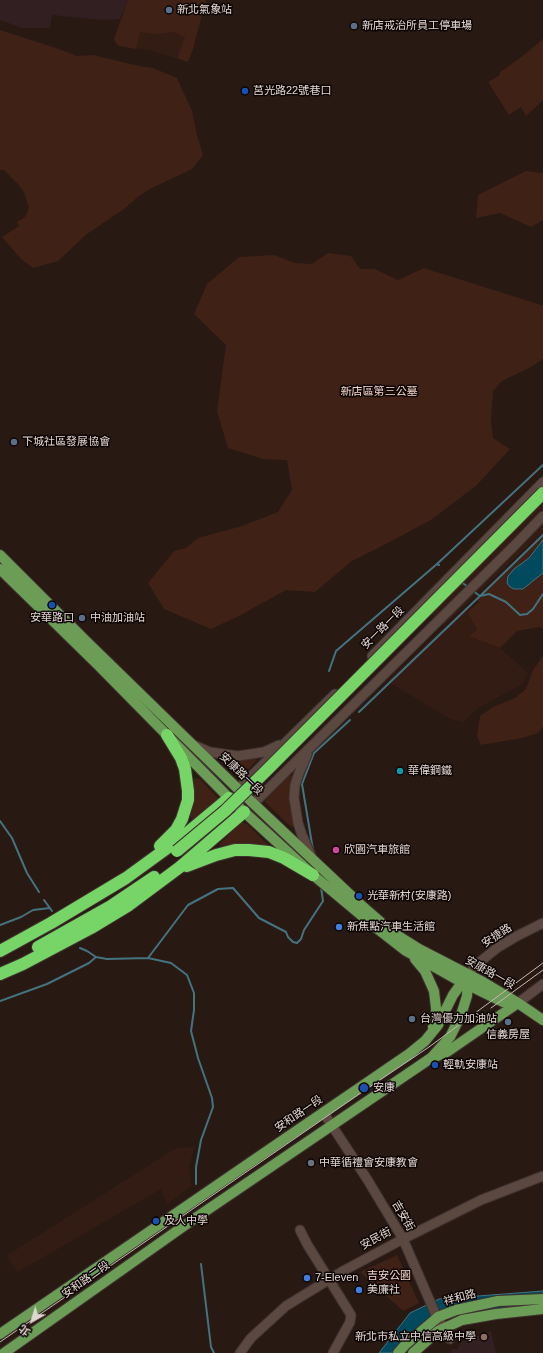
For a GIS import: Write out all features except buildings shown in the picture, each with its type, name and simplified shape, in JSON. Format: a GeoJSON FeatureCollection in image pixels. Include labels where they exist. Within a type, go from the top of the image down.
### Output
{"type":"FeatureCollection","features":[{"type":"Feature","properties":{"kind":"highway"},"geometry":{"type":"LineString","coordinates":[[0,968],[111,906],[150,880],[225,811],[543,493]]}},
{"type":"Feature","properties":{"kind":"highway"},"geometry":{"type":"LineString","coordinates":[[0,958],[45,935],[136,882],[179,853],[235,811],[303,745],[543,502]]}},
{"type":"Feature","properties":{"kind":"highway"},"geometry":{"type":"LineString","coordinates":[[126,878],[176,830],[186,809],[188,791],[184,769],[175,747],[167,735]]}},
{"type":"Feature","properties":{"kind":"highway"},"geometry":{"type":"LineString","coordinates":[[0,951],[51,923],[126,878],[181,838],[229,798]]}},
{"type":"Feature","properties":{"kind":"highway"},"geometry":{"type":"LineString","coordinates":[[167,878],[223,832],[244,812]]}},
{"type":"Feature","properties":{"kind":"highway"},"geometry":{"type":"LineString","coordinates":[[0,974],[30,961],[91,928],[129,905],[183,868],[216,855],[235,850],[269,852],[284,858],[313,875]]}},
{"type":"Feature","properties":{"kind":"main road","name":"安康路一段"},"geometry":{"type":"LineString","coordinates":[[0,555],[74,630],[238,789],[392,932],[503,1002],[518,1003]]}},
{"type":"Feature","properties":{"kind":"main road","name":"安康路一段"},"geometry":{"type":"LineString","coordinates":[[0,569],[98,665],[229,798],[313,875],[406,951],[466,980]]}},
{"type":"Feature","properties":{"kind":"main road"},"geometry":{"type":"LineString","coordinates":[[229,798],[238,789]]}},
{"type":"Feature","properties":{"kind":"main road"},"geometry":{"type":"LineString","coordinates":[[244,812],[254,803]]}},
{"type":"Feature","properties":{"kind":"main road"},"geometry":{"type":"LineString","coordinates":[[406,951],[425,971],[434,991],[436,1018],[431,1034]]}},
{"type":"Feature","properties":{"kind":"main road"},"geometry":{"type":"LineString","coordinates":[[332,1125],[431,1058],[445,1043],[456,1026],[464,1006],[466,980]]}},
{"type":"Feature","properties":{"kind":"main road","name":"安和路一段"},"geometry":{"type":"LineString","coordinates":[[178,1212],[409,1054],[431,1034],[442,1018],[453,995],[466,980]]}},
{"type":"Feature","properties":{"kind":"main road"},"geometry":{"type":"LineString","coordinates":[[431,1058],[447,1052],[518,1003],[543,1020]]}},
{"type":"Feature","properties":{"kind":"main road","name":"安和路二段"},"geometry":{"type":"LineString","coordinates":[[4,1353],[182,1227],[332,1125]]}},
{"type":"Feature","properties":{"kind":"main road","name":"安和路二段"},"geometry":{"type":"LineString","coordinates":[[0,1334],[178,1212]]}},
{"type":"Feature","properties":{"kind":"main road","name":"祥和路"},"geometry":{"type":"LineString","coordinates":[[398,1353],[437,1315],[498,1301],[543,1299]]}},
{"type":"Feature","properties":{"kind":"main road","name":"祥和路"},"geometry":{"type":"LineString","coordinates":[[413,1353],[438,1331],[462,1320],[496,1314],[543,1309]]}},
{"type":"Feature","properties":{"kind":"street","name":"安一路一段"},"geometry":{"type":"LineString","coordinates":[[238,789],[342,687],[543,482]]}},
{"type":"Feature","properties":{"kind":"street"},"geometry":{"type":"LineString","coordinates":[[254,803],[543,516]]}},
{"type":"Feature","properties":{"kind":"street"},"geometry":{"type":"LineString","coordinates":[[333,695],[348,710]]}},
{"type":"Feature","properties":{"kind":"street"},"geometry":{"type":"LineString","coordinates":[[192,744],[210,752],[238,756],[264,752],[287,740]]}},
{"type":"Feature","properties":{"kind":"street"},"geometry":{"type":"LineString","coordinates":[[310,748],[295,785],[294,798],[298,823],[312,858]]}},
{"type":"Feature","properties":{"kind":"street","name":"安捷路"},"geometry":{"type":"LineString","coordinates":[[466,980],[476,965],[497,948],[543,923]]}},
{"type":"Feature","properties":{"kind":"street"},"geometry":{"type":"LineString","coordinates":[[518,1003],[543,984]]}},
{"type":"Feature","properties":{"kind":"street","name":"吉安街"},"geometry":{"type":"LineString","coordinates":[[324,1112],[403,1239],[437,1315],[450,1339]]}},
{"type":"Feature","properties":{"kind":"street","name":"安民街"},"geometry":{"type":"LineString","coordinates":[[240,1353],[251,1338],[286,1306],[329,1279],[403,1239],[481,1200],[543,1176]]}},
{"type":"Feature","properties":{"kind":"street"},"geometry":{"type":"LineString","coordinates":[[300,1230],[307,1244],[351,1315],[350,1322],[333,1353]]}},
{"type":"Feature","properties":{"kind":"shaded area"},"geometry":{"type":"Polygon","coordinates":[[[0,0],[128,0],[120,19],[101,20],[52,15],[50,28],[22,28],[0,20],[0,0]]]}},
{"type":"Feature","properties":{"kind":"shaded area","name":"新北氣象站"},"geometry":{"type":"Polygon","coordinates":[[[128,0],[206,0],[188,62],[149,50],[119,46],[116,43],[114,39],[128,0]]]}},
{"type":"Feature","properties":{"kind":"shaded area"},"geometry":{"type":"Polygon","coordinates":[[[543,475],[543,532],[444,625],[417,601],[543,475]]]}},
{"type":"Feature","properties":{"kind":"shaded area"},"geometry":{"type":"Polygon","coordinates":[[[463,610],[467,612],[477,630],[468,636],[500,648],[528,673],[522,684],[475,710],[464,722],[450,719],[387,681],[463,610]]]}},
{"type":"Feature","properties":{"kind":"shaded area"},"geometry":{"type":"Polygon","coordinates":[[[194,1147],[189,1169],[192,1186],[167,1204],[161,1189],[18,1272],[6,1256],[176,1148],[194,1147]]]}},
{"type":"Feature","properties":{"kind":"shaded area","name":"新北市私立中信高級中學"},"geometry":{"type":"Polygon","coordinates":[[[491,1331],[496,1353],[450,1353],[453,1348],[457,1350],[461,1342],[491,1331]]]}},
{"type":"Feature","properties":{"kind":"green space","name":"新北氣象站"},"geometry":{"type":"Polygon","coordinates":[[[128,0],[206,0],[188,62],[177,58],[185,37],[174,32],[157,34],[140,32],[136,49],[119,46],[116,43],[114,39],[128,0]]]}},
{"type":"Feature","properties":{"kind":"green space"},"geometry":{"type":"Polygon","coordinates":[[[0,30],[77,56],[93,55],[153,68],[177,78],[192,111],[203,155],[192,169],[150,189],[139,196],[124,209],[87,234],[58,261],[33,268],[21,259],[2,237],[19,226],[17,222],[25,217],[29,208],[24,192],[18,184],[4,170],[0,170],[0,30]]]}},
{"type":"Feature","properties":{"kind":"green space"},"geometry":{"type":"Polygon","coordinates":[[[543,39],[543,100],[526,116],[521,107],[509,115],[488,82],[500,75],[499,73],[543,39]]]}},
{"type":"Feature","properties":{"kind":"green space"},"geometry":{"type":"Polygon","coordinates":[[[526,171],[543,173],[543,220],[531,227],[500,213],[476,218],[478,195],[526,171]]]}},
{"type":"Feature","properties":{"kind":"green space","name":"新店區第三公墓"},"geometry":{"type":"Polygon","coordinates":[[[328,253],[351,256],[360,269],[375,269],[398,280],[424,268],[541,305],[543,306],[543,359],[531,367],[502,381],[493,391],[491,420],[493,438],[510,449],[477,485],[431,520],[352,561],[315,592],[286,590],[239,616],[211,629],[164,609],[148,583],[174,551],[186,548],[198,538],[242,526],[278,512],[292,490],[287,460],[263,459],[228,448],[217,411],[226,345],[194,314],[207,284],[239,257],[274,255],[295,263],[312,264],[328,253]]]}},
{"type":"Feature","properties":{"kind":"green space"},"geometry":{"type":"Polygon","coordinates":[[[543,536],[543,629],[539,627],[517,631],[500,648],[468,636],[477,630],[467,612],[479,602],[477,600],[543,536]]]}},
{"type":"Feature","properties":{"kind":"green space"},"geometry":{"type":"Polygon","coordinates":[[[543,656],[543,727],[538,733],[522,738],[481,745],[477,736],[480,716],[493,707],[515,698],[526,689],[533,670],[543,656]]]}},
{"type":"Feature","properties":{"kind":"green space"},"geometry":{"type":"Polygon","coordinates":[[[224,758],[242,760],[254,758],[257,760],[243,775],[238,776],[223,762],[222,760],[224,758]]]}},
{"type":"Feature","properties":{"kind":"green space"},"geometry":{"type":"Polygon","coordinates":[[[289,775],[293,776],[293,827],[265,802],[267,797],[289,775]]]}},
{"type":"Feature","properties":{"kind":"green space"},"geometry":{"type":"Polygon","coordinates":[[[197,778],[200,779],[219,799],[193,821],[190,816],[193,802],[192,782],[197,778]]]}},
{"type":"Feature","properties":{"kind":"green space"},"geometry":{"type":"Polygon","coordinates":[[[242,822],[247,824],[268,845],[220,847],[220,843],[242,822]]]}},
{"type":"Feature","properties":{"kind":"green space","name":"吉安公園"},"geometry":{"type":"Polygon","coordinates":[[[397,1255],[419,1303],[403,1311],[360,1272],[397,1255]]]}},
{"type":"Feature","properties":{"kind":"water"},"geometry":{"type":"Polygon","coordinates":[[[543,540],[543,573],[523,589],[514,589],[510,587],[507,583],[508,576],[514,569],[529,558],[543,540]]]}},
{"type":"Feature","properties":{"kind":"water"},"geometry":{"type":"Polygon","coordinates":[[[543,1291],[543,1314],[523,1315],[474,1310],[427,1321],[403,1340],[392,1353],[379,1353],[410,1313],[439,1299],[543,1291]]]}},
{"type":"Feature","properties":{"kind":"waterway"},"geometry":{"type":"LineString","coordinates":[[437,564],[543,465]]}},
{"type":"Feature","properties":{"kind":"waterway"},"geometry":{"type":"LineString","coordinates":[[473,591],[480,596],[543,535]]}},
{"type":"Feature","properties":{"kind":"waterway"},"geometry":{"type":"LineString","coordinates":[[329,671],[336,651],[437,564],[439,565]]}},
{"type":"Feature","properties":{"kind":"waterway"},"geometry":{"type":"LineString","coordinates":[[460,581],[468,587]]}},
{"type":"Feature","properties":{"kind":"waterway"},"geometry":{"type":"LineString","coordinates":[[359,712],[480,596],[489,594],[506,602],[520,615],[527,614],[533,609],[543,594]]}},
{"type":"Feature","properties":{"kind":"waterway"},"geometry":{"type":"LineString","coordinates":[[313,850],[302,784],[314,753],[350,720]]}},
{"type":"Feature","properties":{"kind":"waterway"},"geometry":{"type":"LineString","coordinates":[[0,821],[12,838],[27,873],[39,892]]}},
{"type":"Feature","properties":{"kind":"waterway"},"geometry":{"type":"LineString","coordinates":[[148,958],[188,905],[218,889],[233,888],[259,918],[286,932],[288,937],[293,942],[297,943],[301,939],[304,930],[323,901],[321,887]]}},
{"type":"Feature","properties":{"kind":"waterway"},"geometry":{"type":"LineString","coordinates":[[44,900],[52,911]]}},
{"type":"Feature","properties":{"kind":"waterway"},"geometry":{"type":"LineString","coordinates":[[0,925],[21,917],[33,910],[50,908]]}},
{"type":"Feature","properties":{"kind":"waterway"},"geometry":{"type":"LineString","coordinates":[[80,948],[96,957],[107,959],[148,958],[171,963],[187,975],[194,993],[194,1010],[191,1031],[198,1058],[212,1098],[213,1107],[201,1140],[196,1167],[196,1184]]}},
{"type":"Feature","properties":{"kind":"waterway"},"geometry":{"type":"LineString","coordinates":[[0,1001],[47,984],[89,963],[96,957]]}},
{"type":"Feature","properties":{"kind":"waterway"},"geometry":{"type":"LineString","coordinates":[[201,1264],[211,1347],[214,1353]]}},
{"type":"Feature","properties":{"kind":"tram line"},"geometry":{"type":"LineString","coordinates":[[0,1342],[429,1047],[543,963]]}},
{"type":"Feature","properties":{"kind":"tram line"},"geometry":{"type":"LineString","coordinates":[[491,1008],[543,970]]}},
{"type":"Feature","properties":{"kind":"place","name":"新北氣象站"},"geometry":{"type":"Point","coordinates":[169,10]}},
{"type":"Feature","properties":{"kind":"place","name":"新店戒治所員工停車場"},"geometry":{"type":"Point","coordinates":[354,26]}},
{"type":"Feature","properties":{"kind":"place","name":"莒光路22號巷口"},"geometry":{"type":"Point","coordinates":[245,91]}},
{"type":"Feature","properties":{"kind":"place","name":"下城社區發展協會"},"geometry":{"type":"Point","coordinates":[14,442]}},
{"type":"Feature","properties":{"kind":"place","name":"安華路口"},"geometry":{"type":"Point","coordinates":[52,605]}},
{"type":"Feature","properties":{"kind":"place","name":"中油加油站"},"geometry":{"type":"Point","coordinates":[82,618]}},
{"type":"Feature","properties":{"kind":"place","name":"華偉鋼鐵"},"geometry":{"type":"Point","coordinates":[400,771]}},
{"type":"Feature","properties":{"kind":"place","name":"欣園汽車旅館"},"geometry":{"type":"Point","coordinates":[336,850]}},
{"type":"Feature","properties":{"kind":"place","name":"光華新村(安康路)"},"geometry":{"type":"Point","coordinates":[359,896]}},
{"type":"Feature","properties":{"kind":"place","name":"新焦點汽車生活館"},"geometry":{"type":"Point","coordinates":[339,927]}},
{"type":"Feature","properties":{"kind":"place","name":"台灣優力加油站"},"geometry":{"type":"Point","coordinates":[412,1019]}},
{"type":"Feature","properties":{"kind":"place","name":"信義房屋"},"geometry":{"type":"Point","coordinates":[508,1022]}},
{"type":"Feature","properties":{"kind":"place","name":"輕軌安康站"},"geometry":{"type":"Point","coordinates":[435,1065]}},
{"type":"Feature","properties":{"kind":"place","name":"安康"},"geometry":{"type":"Point","coordinates":[364,1088]}},
{"type":"Feature","properties":{"kind":"place","name":"中華循禮會安康教會"},"geometry":{"type":"Point","coordinates":[311,1163]}},
{"type":"Feature","properties":{"kind":"place","name":"及人中學"},"geometry":{"type":"Point","coordinates":[156,1221]}},
{"type":"Feature","properties":{"kind":"place","name":"7-Eleven"},"geometry":{"type":"Point","coordinates":[307,1278]}},
{"type":"Feature","properties":{"kind":"place","name":"美廉社"},"geometry":{"type":"Point","coordinates":[359,1290]}},
{"type":"Feature","properties":{"kind":"place","name":"新北市私立中信高級中學"},"geometry":{"type":"Point","coordinates":[484,1337]}}]}
